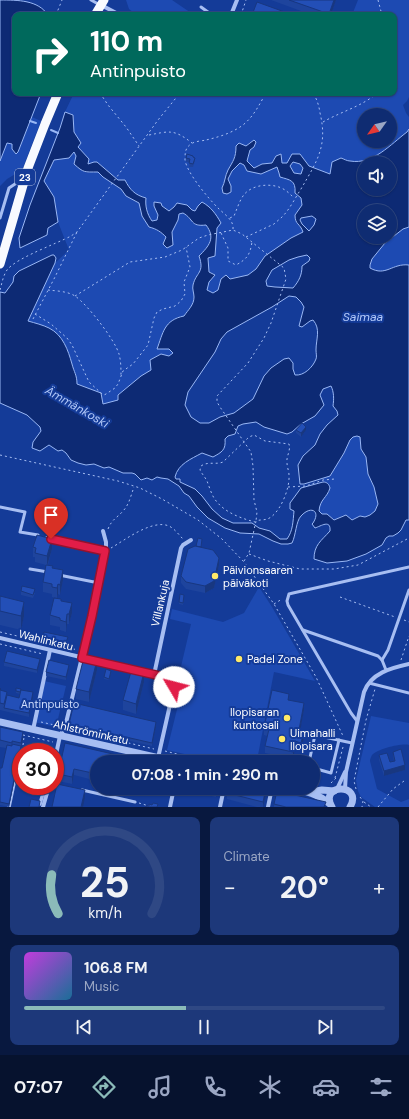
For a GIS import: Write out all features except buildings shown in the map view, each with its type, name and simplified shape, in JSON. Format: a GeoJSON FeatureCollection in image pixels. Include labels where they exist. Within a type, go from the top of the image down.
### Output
{"type":"FeatureCollection","features":[{"type":"Feature","properties":{"kind":"highway"},"geometry":{"type":"LineString","coordinates":[[97,12],[102,2]]}},
{"type":"Feature","properties":{"kind":"highway","name":"23"},"geometry":{"type":"LineString","coordinates":[[0,264],[25,178],[57,96]]}},
{"type":"Feature","properties":{"kind":"street"},"geometry":{"type":"LineString","coordinates":[[232,12],[237,0]]}},
{"type":"Feature","properties":{"kind":"street"},"geometry":{"type":"LineString","coordinates":[[102,2],[116,12]]}},
{"type":"Feature","properties":{"kind":"street"},"geometry":{"type":"LineString","coordinates":[[59,743],[65,727],[99,583],[106,542],[103,531]]}},
{"type":"Feature","properties":{"kind":"street"},"geometry":{"type":"LineString","coordinates":[[38,535],[105,551]]}},
{"type":"Feature","properties":{"kind":"street"},"geometry":{"type":"LineString","coordinates":[[186,543],[191,540]]}},
{"type":"Feature","properties":{"kind":"street","name":"Villankuja"},"geometry":{"type":"LineString","coordinates":[[154,675],[181,548],[186,543]]}},
{"type":"Feature","properties":{"kind":"street","name":"Wahlinkatu"},"geometry":{"type":"LineString","coordinates":[[0,638],[169,678],[174,683],[174,687],[159,755]]}},
{"type":"Feature","properties":{"kind":"street"},"geometry":{"type":"LineString","coordinates":[[33,730],[50,650]]}},
{"type":"Feature","properties":{"kind":"street"},"geometry":{"type":"LineString","coordinates":[[345,789],[346,772],[364,692],[369,683],[376,676],[386,670],[409,664]]}},
{"type":"Feature","properties":{"kind":"street","name":"Ahlströminkatu"},"geometry":{"type":"LineString","coordinates":[[0,722],[33,730],[60,740],[142,755]]}},
{"type":"Feature","properties":{"kind":"street"},"geometry":{"type":"LineString","coordinates":[[331,806],[330,796],[336,790],[346,772]]}},
{"type":"Feature","properties":{"kind":"street"},"geometry":{"type":"LineString","coordinates":[[320,790],[345,789],[351,794],[352,807]]}},
{"type":"Feature","properties":{"kind":"street"},"geometry":{"type":"LineString","coordinates":[[9,807],[12,793]]}},
{"type":"Feature","properties":{"kind":"street"},"geometry":{"type":"LineString","coordinates":[[31,802],[40,804],[42,795]]}},
{"type":"Feature","properties":{"kind":"street"},"geometry":{"type":"LineString","coordinates":[[43,807],[46,795]]}},
{"type":"Feature","properties":{"kind":"street"},"geometry":{"type":"LineString","coordinates":[[170,807],[173,795]]}},
{"type":"Feature","properties":{"kind":"street"},"geometry":{"type":"LineString","coordinates":[[220,807],[223,795]]}},
{"type":"Feature","properties":{"kind":"street"},"geometry":{"type":"LineString","coordinates":[[268,807],[271,795]]}},
{"type":"Feature","properties":{"kind":"street"},"geometry":{"type":"LineString","coordinates":[[316,795],[331,806]]}},
{"type":"Feature","properties":{"kind":"lane"},"geometry":{"type":"LineString","coordinates":[[91,0],[102,2]]}},
{"type":"Feature","properties":{"kind":"lane"},"geometry":{"type":"LineString","coordinates":[[201,7],[208,12]]}},
{"type":"Feature","properties":{"kind":"lane"},"geometry":{"type":"LineString","coordinates":[[0,218],[9,188],[25,178]]}},
{"type":"Feature","properties":{"kind":"lane"},"geometry":{"type":"LineString","coordinates":[[0,507],[25,512],[20,532],[38,535]]}},
{"type":"Feature","properties":{"kind":"lane"},"geometry":{"type":"LineString","coordinates":[[357,720],[351,713],[288,605],[287,601],[289,594],[409,567]]}},
{"type":"Feature","properties":{"kind":"lane"},"geometry":{"type":"LineString","coordinates":[[30,569],[99,583]]}},
{"type":"Feature","properties":{"kind":"lane"},"geometry":{"type":"LineString","coordinates":[[382,660],[388,650],[409,590]]}},
{"type":"Feature","properties":{"kind":"lane"},"geometry":{"type":"LineString","coordinates":[[303,630],[378,656],[382,660],[386,670]]}},
{"type":"Feature","properties":{"kind":"lane"},"geometry":{"type":"LineString","coordinates":[[369,683],[409,693]]}},
{"type":"Feature","properties":{"kind":"lane"},"geometry":{"type":"LineString","coordinates":[[311,755],[315,735],[352,743]]}},
{"type":"Feature","properties":{"kind":"lane"},"geometry":{"type":"LineString","coordinates":[[320,770],[331,773],[338,740]]}},
{"type":"Feature","properties":{"kind":"lane"},"geometry":{"type":"LineString","coordinates":[[77,789],[134,802]]}},
{"type":"Feature","properties":{"kind":"path"},"geometry":{"type":"LineString","coordinates":[[57,12],[62,0]]}},
{"type":"Feature","properties":{"kind":"path"},"geometry":{"type":"LineString","coordinates":[[242,12],[246,0]]}},
{"type":"Feature","properties":{"kind":"path"},"geometry":{"type":"LineString","coordinates":[[378,0],[381,12]]}},
{"type":"Feature","properties":{"kind":"path"},"geometry":{"type":"LineString","coordinates":[[102,96],[126,127],[139,147]]}},
{"type":"Feature","properties":{"kind":"path"},"geometry":{"type":"LineString","coordinates":[[33,319],[77,232],[147,135],[178,96]]}},
{"type":"Feature","properties":{"kind":"path"},"geometry":{"type":"LineString","coordinates":[[233,230],[233,224],[205,193],[187,167],[185,151],[192,143],[222,135],[240,127],[255,113],[264,96]]}},
{"type":"Feature","properties":{"kind":"path"},"geometry":{"type":"LineString","coordinates":[[246,237],[265,229],[278,221],[286,213],[318,160],[323,140],[322,122],[318,104],[314,96]]}},
{"type":"Feature","properties":{"kind":"path"},"geometry":{"type":"LineString","coordinates":[[322,122],[366,101],[373,96]]}},
{"type":"Feature","properties":{"kind":"path"},"geometry":{"type":"LineString","coordinates":[[147,135],[173,132],[181,135],[192,143]]}},
{"type":"Feature","properties":{"kind":"path"},"geometry":{"type":"LineString","coordinates":[[229,219],[234,216],[244,194],[254,187],[272,185],[284,189],[295,198]]}},
{"type":"Feature","properties":{"kind":"path"},"geometry":{"type":"LineString","coordinates":[[75,296],[130,262],[165,257],[186,247],[197,239],[208,235],[233,230],[246,237],[284,268],[286,279],[271,323],[264,338],[248,363],[217,396],[217,402],[220,407],[251,452],[254,500],[258,512],[249,553],[244,562]]}},
{"type":"Feature","properties":{"kind":"path"},"geometry":{"type":"LineString","coordinates":[[0,290],[4,275],[11,266],[77,232]]}},
{"type":"Feature","properties":{"kind":"path"},"geometry":{"type":"LineString","coordinates":[[221,233],[228,248],[228,261],[236,264],[244,260],[250,252],[252,242]]}},
{"type":"Feature","properties":{"kind":"path"},"geometry":{"type":"LineString","coordinates":[[35,314],[56,328],[70,342],[89,382],[104,395],[114,389],[118,384],[123,371],[133,364],[148,345],[154,318],[157,312],[163,309],[171,308],[177,304],[185,294],[184,282],[190,267],[186,247]]}},
{"type":"Feature","properties":{"kind":"path"},"geometry":{"type":"LineString","coordinates":[[48,290],[64,292],[75,296],[92,313],[115,344],[120,356],[121,376]]}},
{"type":"Feature","properties":{"kind":"path"},"geometry":{"type":"LineString","coordinates":[[254,435],[267,442],[289,444],[290,449],[287,458],[289,477],[288,488],[283,500],[272,516],[267,519],[259,519],[255,522],[236,516],[217,502],[200,470],[201,466],[206,463],[223,462],[250,436],[254,435]]}},
{"type":"Feature","properties":{"kind":"path"},"geometry":{"type":"LineString","coordinates":[[0,455],[135,486],[162,499],[198,520],[222,539],[244,562],[274,604],[316,676],[345,740],[336,778]]}},
{"type":"Feature","properties":{"kind":"path"},"geometry":{"type":"LineString","coordinates":[[288,488],[306,486],[323,480],[335,479]]}},
{"type":"Feature","properties":{"kind":"path"},"geometry":{"type":"LineString","coordinates":[[105,537],[111,521],[124,511],[135,486]]}},
{"type":"Feature","properties":{"kind":"path"},"geometry":{"type":"LineString","coordinates":[[105,551],[142,530],[152,526],[161,525],[169,526],[186,543]]}},
{"type":"Feature","properties":{"kind":"path"},"geometry":{"type":"LineString","coordinates":[[249,553],[268,561],[300,569],[334,570],[358,565],[409,538]]}},
{"type":"Feature","properties":{"kind":"path"},"geometry":{"type":"LineString","coordinates":[[340,597],[409,622]]}},
{"type":"Feature","properties":{"kind":"path"},"geometry":{"type":"LineString","coordinates":[[274,604],[281,599],[287,601]]}},
{"type":"Feature","properties":{"kind":"path"},"geometry":{"type":"LineString","coordinates":[[0,632],[83,651]]}},
{"type":"Feature","properties":{"kind":"path"},"geometry":{"type":"LineString","coordinates":[[399,666],[409,636]]}},
{"type":"Feature","properties":{"kind":"path"},"geometry":{"type":"LineString","coordinates":[[356,790],[354,781],[355,773],[366,720],[372,696],[377,685]]}},
{"type":"Feature","properties":{"kind":"path"},"geometry":{"type":"LineString","coordinates":[[38,721],[181,755]]}},
{"type":"Feature","properties":{"kind":"path"},"geometry":{"type":"LineString","coordinates":[[18,734],[60,740]]}},
{"type":"Feature","properties":{"kind":"path"},"geometry":{"type":"LineString","coordinates":[[23,743],[24,735]]}},
{"type":"Feature","properties":{"kind":"path"},"geometry":{"type":"LineString","coordinates":[[378,807],[393,789],[404,781]]}},
{"type":"Feature","properties":{"kind":"path"},"geometry":{"type":"LineString","coordinates":[[358,794],[363,801],[371,807]]}},
{"type":"Feature","properties":{"kind":"path"},"geometry":{"type":"LineString","coordinates":[[362,807],[363,801]]}},
{"type":"Feature","properties":{"kind":"path"},"geometry":{"type":"LineString","coordinates":[[134,802],[155,807]]}},
{"type":"Feature","properties":{"kind":"green space"},"geometry":{"type":"Polygon","coordinates":[[[126,0],[172,0],[190,12],[133,12],[129,9],[126,0]]]}},
{"type":"Feature","properties":{"kind":"green space"},"geometry":{"type":"Polygon","coordinates":[[[358,0],[409,0],[409,97],[403,105],[409,117],[409,129],[407,132],[397,140],[397,108],[357,108],[357,148],[388,148],[375,156],[357,156],[357,161],[349,161],[341,158],[332,167],[330,174],[309,166],[299,154],[287,163],[282,163],[280,154],[276,156],[272,163],[262,164],[254,168],[247,162],[250,150],[254,147],[250,142],[246,146],[236,146],[233,162],[227,172],[222,188],[231,186],[228,179],[232,171],[240,163],[244,165],[247,171],[277,167],[282,174],[291,181],[295,188],[295,193],[301,198],[302,205],[295,215],[296,221],[303,232],[291,238],[265,256],[256,269],[248,275],[229,279],[226,275],[221,279],[218,290],[213,293],[207,290],[209,282],[214,274],[209,272],[208,257],[216,243],[217,228],[198,206],[195,211],[174,207],[169,211],[162,206],[154,206],[158,215],[157,220],[152,221],[148,216],[147,209],[137,195],[130,189],[126,180],[118,180],[97,162],[88,164],[89,159],[78,147],[81,143],[74,132],[73,115],[65,112],[73,96],[397,96],[397,12],[353,12],[358,0]]]}},
{"type":"Feature","properties":{"kind":"green space"},"geometry":{"type":"Polygon","coordinates":[[[32,117],[41,121],[22,170],[7,179],[0,186],[0,161],[7,142],[12,144],[16,154],[32,117]]]}},
{"type":"Feature","properties":{"kind":"green space"},"geometry":{"type":"Polygon","coordinates":[[[74,152],[86,173],[98,172],[121,189],[126,196],[139,203],[142,216],[173,245],[171,232],[178,220],[179,215],[183,213],[195,224],[206,225],[211,234],[210,242],[199,256],[201,262],[200,272],[195,280],[193,303],[184,316],[176,318],[158,349],[169,349],[173,353],[152,370],[141,376],[119,395],[118,400],[103,405],[101,393],[77,384],[69,353],[58,335],[47,327],[28,321],[55,263],[69,250],[58,222],[54,197],[44,181],[54,160],[69,158],[74,152]]]}},
{"type":"Feature","properties":{"kind":"green space"},"geometry":{"type":"Polygon","coordinates":[[[293,162],[300,164],[303,168],[301,175],[294,173],[290,166],[293,162]]]}},
{"type":"Feature","properties":{"kind":"green space"},"geometry":{"type":"Polygon","coordinates":[[[409,228],[409,265],[399,266],[383,272],[370,268],[372,259],[384,244],[397,244],[397,234],[403,229],[409,228]]]}},
{"type":"Feature","properties":{"kind":"green space"},"geometry":{"type":"Polygon","coordinates":[[[357,436],[360,437],[361,449],[366,457],[368,474],[374,487],[378,504],[375,511],[365,517],[360,516],[352,520],[343,515],[334,519],[326,514],[322,514],[319,511],[322,501],[330,488],[326,482],[323,482],[323,478],[330,476],[350,440],[357,436]]]}},
{"type":"Feature","properties":{"kind":"green space"},"geometry":{"type":"Polygon","coordinates":[[[259,587],[315,681],[274,672],[258,755],[189,755],[167,750],[183,685],[179,675],[191,624],[170,619],[172,609],[223,622],[244,613],[259,587]]]}},
{"type":"Feature","properties":{"kind":"green space","name":"Antinpuisto"},"geometry":{"type":"Polygon","coordinates":[[[44,681],[66,686],[56,727],[34,722],[44,681]]]}},
{"type":"Feature","properties":{"kind":"green space"},"geometry":{"type":"Polygon","coordinates":[[[371,716],[409,723],[409,745],[395,746],[379,751],[372,755],[370,761],[377,789],[401,802],[409,799],[409,807],[375,807],[361,797],[358,791],[356,780],[371,716]]]}},
{"type":"Feature","properties":{"kind":"water"},"geometry":{"type":"Polygon","coordinates":[[[0,0],[27,2],[39,6],[46,12],[12,12],[12,96],[40,96],[18,152],[16,154],[12,149],[12,144],[7,143],[0,161],[0,0]]]}},
{"type":"Feature","properties":{"kind":"water","name":"Saimaa"},"geometry":{"type":"Polygon","coordinates":[[[65,112],[73,115],[74,132],[81,143],[78,147],[89,159],[88,164],[97,162],[118,180],[125,180],[136,194],[146,198],[147,210],[152,221],[157,220],[158,215],[154,202],[161,203],[162,206],[169,211],[177,203],[187,205],[195,211],[202,202],[213,211],[221,223],[217,228],[215,256],[208,258],[209,272],[215,275],[209,282],[207,290],[213,293],[218,290],[221,279],[226,275],[230,279],[248,275],[256,269],[265,256],[291,238],[303,232],[296,221],[295,215],[302,205],[301,198],[295,193],[292,181],[280,177],[277,167],[261,174],[247,171],[244,165],[240,163],[232,171],[228,179],[231,186],[231,192],[227,194],[223,193],[222,188],[226,174],[233,162],[236,146],[239,143],[246,146],[254,140],[256,142],[254,147],[250,150],[247,161],[254,168],[262,164],[272,163],[276,156],[281,154],[282,163],[287,163],[292,154],[300,154],[309,166],[330,174],[332,162],[341,158],[349,161],[357,161],[357,196],[397,196],[397,156],[375,156],[388,148],[397,148],[397,140],[409,129],[409,227],[397,234],[397,204],[357,204],[357,244],[384,244],[372,259],[370,268],[380,271],[398,266],[409,265],[409,520],[406,520],[401,530],[393,536],[386,538],[382,545],[366,554],[347,561],[327,563],[314,559],[314,554],[321,541],[330,531],[330,527],[329,525],[325,524],[315,528],[312,524],[316,515],[314,511],[308,511],[299,518],[292,543],[281,544],[259,534],[240,533],[225,528],[208,518],[179,486],[168,479],[157,477],[152,480],[147,478],[141,480],[132,473],[123,473],[109,467],[104,468],[94,464],[86,465],[78,463],[71,460],[62,450],[58,451],[49,445],[40,451],[32,448],[33,442],[41,431],[40,427],[27,415],[0,403],[0,292],[5,293],[13,282],[14,276],[19,271],[54,255],[56,258],[55,263],[28,321],[47,327],[58,335],[69,353],[77,384],[101,393],[103,404],[118,400],[118,395],[141,376],[151,370],[150,360],[161,354],[169,356],[173,353],[169,349],[157,349],[168,324],[177,318],[184,316],[192,305],[194,300],[194,281],[201,269],[199,256],[210,242],[211,234],[206,225],[197,225],[183,213],[179,214],[178,220],[172,232],[173,245],[167,248],[163,244],[166,237],[159,231],[149,227],[142,216],[139,203],[126,196],[121,189],[98,172],[87,172],[80,169],[74,164],[76,156],[74,152],[69,158],[54,160],[44,181],[54,197],[58,222],[48,228],[47,235],[20,248],[19,238],[65,112]],[[293,162],[290,166],[294,173],[301,174],[303,168],[300,164],[293,162]],[[312,216],[301,218],[300,220],[302,224],[309,231],[314,225],[316,219],[312,216]],[[307,255],[289,260],[272,270],[266,281],[267,286],[293,288],[300,278],[302,266],[309,261],[310,258],[307,255]],[[289,296],[227,332],[221,339],[215,352],[188,392],[185,405],[191,417],[200,423],[209,423],[220,417],[234,413],[253,399],[264,376],[271,368],[284,359],[289,358],[293,363],[295,375],[302,374],[313,365],[316,358],[318,334],[317,327],[313,320],[302,327],[299,326],[304,307],[301,302],[296,297],[289,296]],[[331,386],[323,389],[320,395],[324,405],[315,416],[301,424],[292,432],[287,434],[264,427],[256,422],[238,426],[235,434],[228,436],[225,439],[225,446],[221,452],[213,457],[202,453],[189,460],[179,469],[175,477],[176,479],[180,479],[180,482],[195,489],[222,518],[233,523],[252,523],[259,528],[270,531],[280,539],[287,539],[290,533],[294,511],[290,509],[290,503],[301,488],[323,482],[326,482],[330,488],[320,507],[319,511],[322,514],[327,514],[334,520],[346,515],[352,520],[360,516],[365,517],[370,515],[375,511],[378,504],[374,487],[368,474],[366,457],[361,449],[360,437],[353,437],[350,440],[330,476],[300,484],[298,465],[303,456],[315,445],[320,434],[327,425],[338,415],[333,406],[334,396],[331,386]]]}},
{"type":"Feature","properties":{"kind":"waterway"},"geometry":{"type":"LineString","coordinates":[[30,121],[36,123]]}},
{"type":"Feature","properties":{"kind":"waterway"},"geometry":{"type":"LineString","coordinates":[[51,130],[58,133]]}},
{"type":"Feature","properties":{"kind":"place","name":"Päivionsaaren päiväkoti"},"geometry":{"type":"Point","coordinates":[215,576]}},
{"type":"Feature","properties":{"kind":"place","name":"Padel Zone"},"geometry":{"type":"Point","coordinates":[239,659]}},
{"type":"Feature","properties":{"kind":"place","name":"Ilopisaran kuntosali"},"geometry":{"type":"Point","coordinates":[287,718]}},
{"type":"Feature","properties":{"kind":"place","name":"Uimahalli Ilopisara"},"geometry":{"type":"Point","coordinates":[282,739]}},
{"type":"Feature","properties":{"kind":"route"},"geometry":{"type":"LineString","coordinates":[[51,539],[105,551],[82,658],[169,678],[174,683],[174,687]]}},
{"type":"Feature","properties":{"kind":"water label","name":"Ämmänkoski"},"geometry":{"type":"Point","coordinates":[77,407]}}]}
